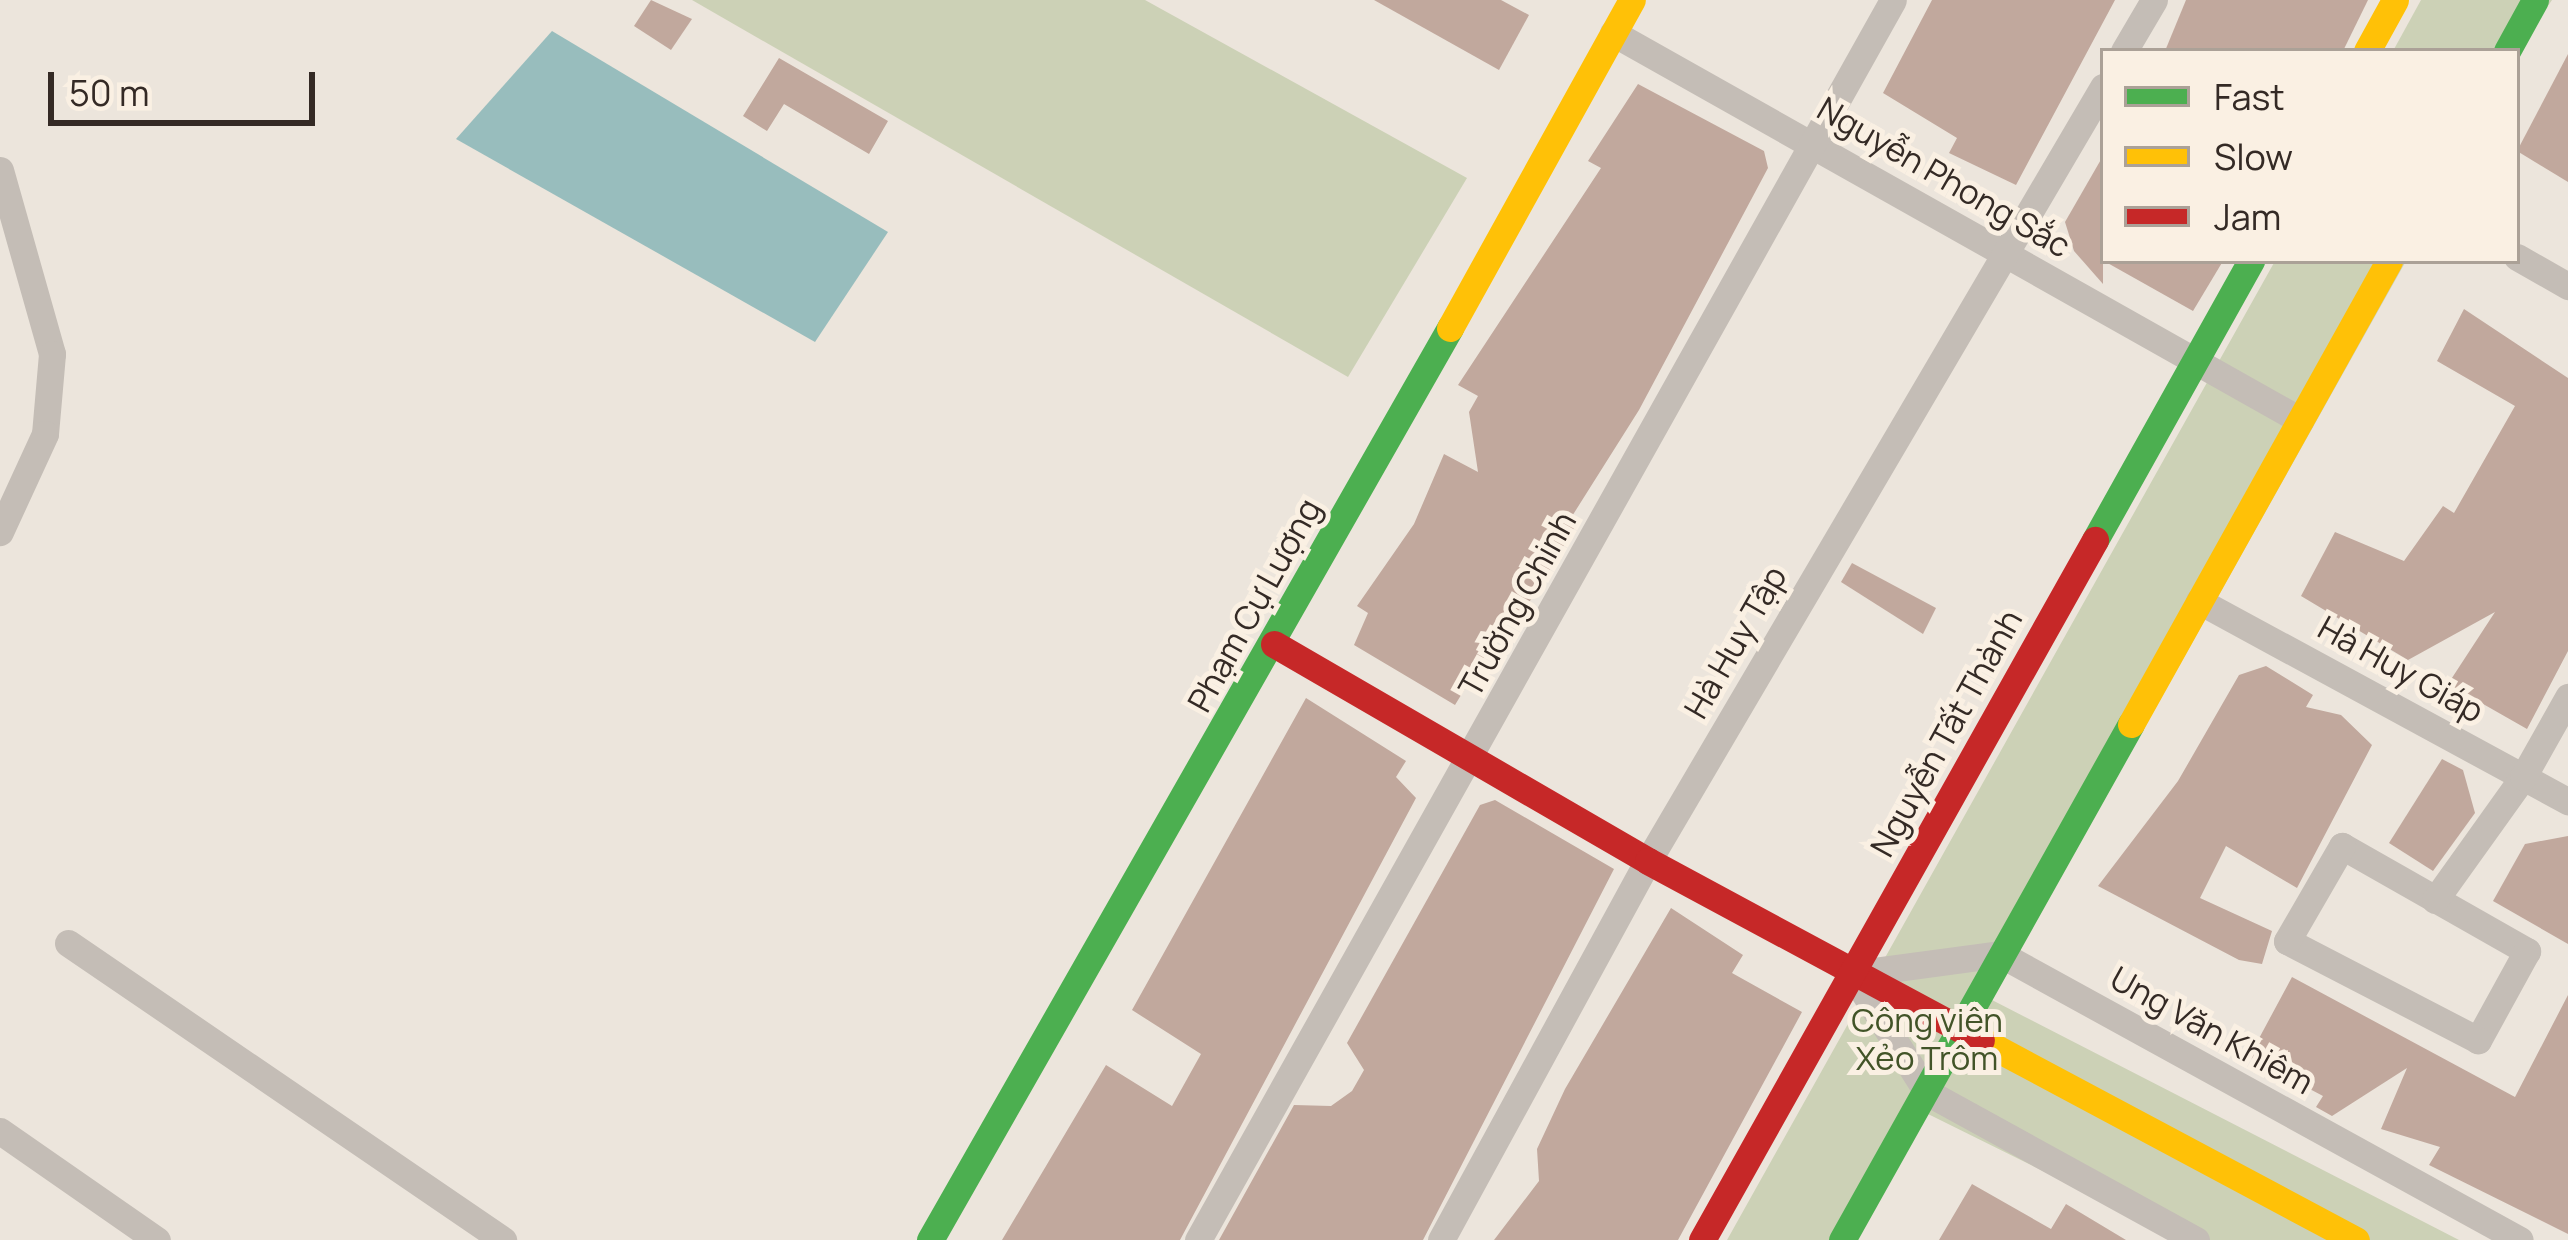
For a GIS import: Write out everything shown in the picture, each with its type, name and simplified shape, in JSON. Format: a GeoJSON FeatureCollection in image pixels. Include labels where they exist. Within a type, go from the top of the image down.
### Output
{"type":"FeatureCollection","features":[{"type":"Feature","properties":{"kind":"street","name":"Phạm Cự Lượng"},"geometry":{"type":"LineString","coordinates":[[930,1240],[1274,644],[1632,0]]}},
{"type":"Feature","properties":{"kind":"street","name":"Trường Chinh"},"geometry":{"type":"LineString","coordinates":[[1198,1240],[1893,0]]}},
{"type":"Feature","properties":{"kind":"street"},"geometry":{"type":"LineString","coordinates":[[2126,48],[2154,0]]}},
{"type":"Feature","properties":{"kind":"street"},"geometry":{"type":"LineString","coordinates":[[2369,48],[2395,0]]}},
{"type":"Feature","properties":{"kind":"street"},"geometry":{"type":"LineString","coordinates":[[2509,48],[2535,0]]}},
{"type":"Feature","properties":{"kind":"street","name":"Nguyễn Phong Sắc"},"geometry":{"type":"LineString","coordinates":[[1613,33],[1816,143],[2194,365],[2300,420]]}},
{"type":"Feature","properties":{"kind":"street","name":"Hà Huy Tập"},"geometry":{"type":"LineString","coordinates":[[1441,1240],[1648,862],[2100,92]]}},
{"type":"Feature","properties":{"kind":"street"},"geometry":{"type":"LineString","coordinates":[[0,170],[52,354],[45,434],[0,532]]}},
{"type":"Feature","properties":{"kind":"street"},"geometry":{"type":"LineString","coordinates":[[2520,259],[2568,286]]}},
{"type":"Feature","properties":{"kind":"street","name":"Nguyễn Tất Thành"},"geometry":{"type":"LineString","coordinates":[[1702,1240],[2249,264]]}},
{"type":"Feature","properties":{"kind":"street"},"geometry":{"type":"LineString","coordinates":[[1842,1240],[2387,264]]}},
{"type":"Feature","properties":{"kind":"street","name":"Hà Huy Giáp"},"geometry":{"type":"LineString","coordinates":[[2199,601],[2568,801]]}},
{"type":"Feature","properties":{"kind":"street"},"geometry":{"type":"LineString","coordinates":[[1274,644],[1648,862],[1852,974],[1962,1025],[2356,1240]]}},
{"type":"Feature","properties":{"kind":"street"},"geometry":{"type":"LineString","coordinates":[[2434,900],[2523,777],[2568,697]]}},
{"type":"Feature","properties":{"kind":"street"},"geometry":{"type":"LineString","coordinates":[[2342,846],[2434,900],[2527,951],[2478,1040],[2287,941],[2342,846]]}},
{"type":"Feature","properties":{"kind":"street"},"geometry":{"type":"LineString","coordinates":[[68,943],[503,1240]]}},
{"type":"Feature","properties":{"kind":"street"},"geometry":{"type":"LineString","coordinates":[[1852,974],[2000,954]]}},
{"type":"Feature","properties":{"kind":"street","name":"Ung Văn Khiêm"},"geometry":{"type":"LineString","coordinates":[[2000,954],[2520,1240]]}},
{"type":"Feature","properties":{"kind":"street"},"geometry":{"type":"LineString","coordinates":[[1852,974],[1928,1092],[2196,1240]]}},
{"type":"Feature","properties":{"kind":"street"},"geometry":{"type":"LineString","coordinates":[[0,1131],[157,1240]]}},
{"type":"Feature","properties":{"kind":"green space"},"geometry":{"type":"Polygon","coordinates":[[[692,0],[1145,0],[1467,178],[1348,377],[692,0]]]}},
{"type":"Feature","properties":{"kind":"green space"},"geometry":{"type":"Polygon","coordinates":[[[2421,0],[2552,0],[2519,48],[2395,48],[2421,0]]]}},
{"type":"Feature","properties":{"kind":"green space","name":"Công viên Xẻo Trôm"},"geometry":{"type":"Polygon","coordinates":[[[2273,264],[2404,264],[1992,1000],[2459,1240],[2183,1240],[1928,1114],[1857,1240],[1727,1240],[2273,264]]]}},
{"type":"Feature","properties":{"kind":"water"},"geometry":{"type":"Polygon","coordinates":[[[552,31],[888,232],[815,342],[456,139],[552,31]]]}},
{"type":"Feature","properties":{"kind":"building"},"geometry":{"type":"Polygon","coordinates":[[[651,0],[692,19],[671,50],[634,26],[651,0]]]}},
{"type":"Feature","properties":{"kind":"building"},"geometry":{"type":"Polygon","coordinates":[[[1374,0],[1501,0],[1529,15],[1499,70],[1374,0]]]}},
{"type":"Feature","properties":{"kind":"building"},"geometry":{"type":"Polygon","coordinates":[[[1932,0],[2115,0],[2016,185],[1949,153],[1957,138],[1883,93],[1932,0]]]}},
{"type":"Feature","properties":{"kind":"building"},"geometry":{"type":"Polygon","coordinates":[[[2186,0],[2368,0],[2344,48],[2166,48],[2186,0]]]}},
{"type":"Feature","properties":{"kind":"building"},"geometry":{"type":"Polygon","coordinates":[[[2568,54],[2568,182],[2520,153],[2568,54]]]}},
{"type":"Feature","properties":{"kind":"building"},"geometry":{"type":"Polygon","coordinates":[[[779,58],[888,121],[869,154],[784,104],[767,131],[743,116],[779,58]]]}},
{"type":"Feature","properties":{"kind":"building"},"geometry":{"type":"Polygon","coordinates":[[[1638,84],[1764,151],[1768,168],[1639,410],[1569,521],[1576,525],[1519,618],[1511,613],[1455,705],[1354,645],[1368,613],[1357,606],[1414,524],[1444,454],[1478,472],[1469,412],[1478,396],[1458,385],[1601,168],[1588,161],[1638,84]]]}},
{"type":"Feature","properties":{"kind":"building"},"geometry":{"type":"Polygon","coordinates":[[[2100,161],[2103,284],[2074,251],[2065,222],[2100,161]]]}},
{"type":"Feature","properties":{"kind":"building"},"geometry":{"type":"Polygon","coordinates":[[[2109,264],[2221,264],[2193,311],[2109,264]]]}},
{"type":"Feature","properties":{"kind":"building"},"geometry":{"type":"Polygon","coordinates":[[[2464,309],[2568,378],[2568,651],[2527,729],[2448,684],[2495,612],[2408,660],[2301,596],[2335,532],[2404,561],[2443,506],[2454,513],[2515,406],[2437,361],[2464,309]]]}},
{"type":"Feature","properties":{"kind":"building"},"geometry":{"type":"Polygon","coordinates":[[[1852,563],[1936,608],[1923,634],[1841,582],[1852,563]]]}},
{"type":"Feature","properties":{"kind":"building"},"geometry":{"type":"Polygon","coordinates":[[[2266,666],[2313,695],[2306,707],[2341,715],[2372,745],[2297,888],[2226,846],[2200,898],[2272,931],[2262,964],[2239,960],[2098,886],[2178,781],[2239,675],[2266,666]]]}},
{"type":"Feature","properties":{"kind":"building"},"geometry":{"type":"Polygon","coordinates":[[[1306,698],[1406,761],[1396,777],[1416,798],[1180,1240],[1002,1240],[1106,1065],[1172,1106],[1201,1054],[1132,1010],[1306,698]]]}},
{"type":"Feature","properties":{"kind":"building"},"geometry":{"type":"Polygon","coordinates":[[[2442,759],[2463,770],[2475,813],[2433,871],[2389,843],[2442,759]]]}},
{"type":"Feature","properties":{"kind":"building"},"geometry":{"type":"Polygon","coordinates":[[[1495,800],[1614,869],[1423,1240],[1219,1240],[1294,1105],[1331,1106],[1352,1091],[1364,1070],[1347,1043],[1480,805],[1495,800]]]}},
{"type":"Feature","properties":{"kind":"building"},"geometry":{"type":"Polygon","coordinates":[[[2568,836],[2568,944],[2493,901],[2525,844],[2568,836]]]}},
{"type":"Feature","properties":{"kind":"building"},"geometry":{"type":"Polygon","coordinates":[[[1671,908],[1743,955],[1732,973],[1802,1012],[1678,1240],[1494,1240],[1539,1181],[1537,1149],[1565,1089],[1671,908]]]}},
{"type":"Feature","properties":{"kind":"building"},"geometry":{"type":"Polygon","coordinates":[[[2292,977],[2515,1097],[2568,995],[2568,1234],[2429,1165],[2440,1147],[2381,1129],[2407,1068],[2332,1116],[2316,1107],[2323,1096],[2249,1057],[2292,977]]]}},
{"type":"Feature","properties":{"kind":"building"},"geometry":{"type":"Polygon","coordinates":[[[1972,1184],[2051,1229],[2066,1204],[2126,1240],[1939,1240],[1972,1184]]]}},
{"type":"Feature","properties":{"kind":"traffic: fast"},"geometry":{"type":"LineString","coordinates":[[2509,48],[2535,0]]}},
{"type":"Feature","properties":{"kind":"traffic: fast"},"geometry":{"type":"LineString","coordinates":[[2095,540],[2249,264]]}},
{"type":"Feature","properties":{"kind":"traffic: fast"},"geometry":{"type":"LineString","coordinates":[[930,1240],[1450,328]]}},
{"type":"Feature","properties":{"kind":"traffic: fast"},"geometry":{"type":"LineString","coordinates":[[1842,1240],[2131,724]]}},
{"type":"Feature","properties":{"kind":"traffic: slow"},"geometry":{"type":"LineString","coordinates":[[1450,328],[1632,0]]}},
{"type":"Feature","properties":{"kind":"traffic: slow"},"geometry":{"type":"LineString","coordinates":[[2369,48],[2395,0]]}},
{"type":"Feature","properties":{"kind":"traffic: slow"},"geometry":{"type":"LineString","coordinates":[[2131,724],[2387,264]]}},
{"type":"Feature","properties":{"kind":"traffic: slow"},"geometry":{"type":"LineString","coordinates":[[1981,1040],[2356,1240]]}},
{"type":"Feature","properties":{"kind":"traffic: jam"},"geometry":{"type":"LineString","coordinates":[[1702,1240],[2095,540]]}},
{"type":"Feature","properties":{"kind":"traffic: jam"},"geometry":{"type":"LineString","coordinates":[[1274,644],[1648,861],[1981,1040]]}}]}
